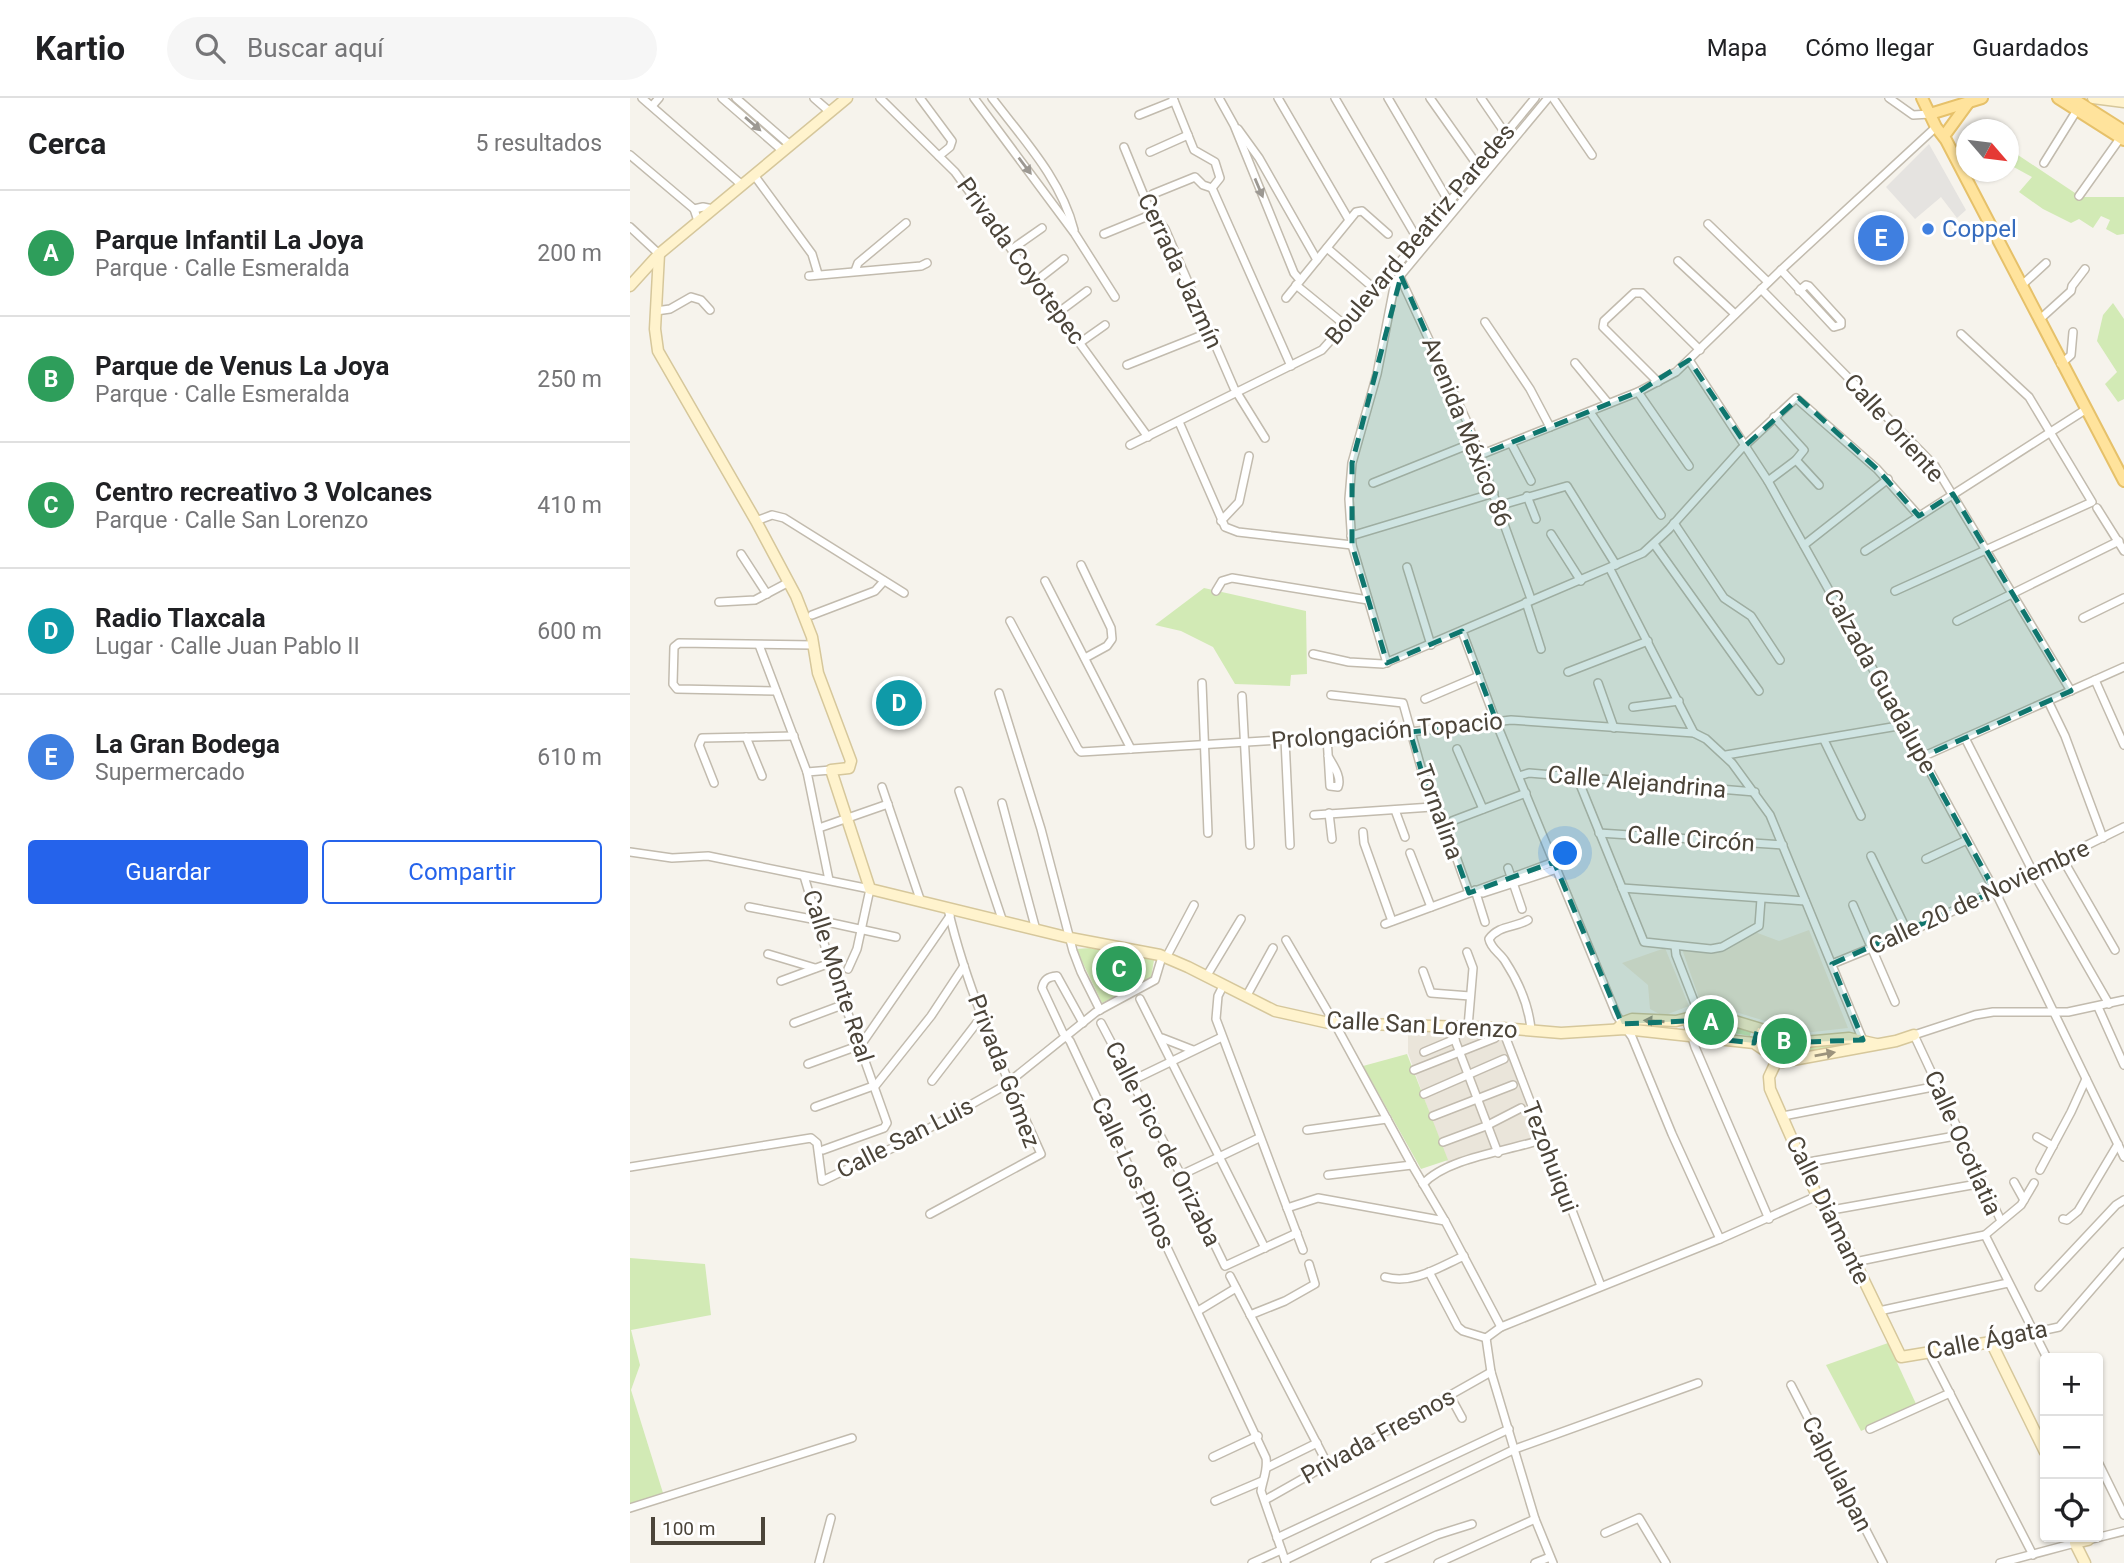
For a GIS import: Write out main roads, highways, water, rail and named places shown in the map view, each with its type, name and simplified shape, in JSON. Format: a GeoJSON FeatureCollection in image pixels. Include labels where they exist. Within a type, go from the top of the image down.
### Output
{"type":"FeatureCollection","features":[{"type":"Feature","properties":{"kind":"main road"},"geometry":{"type":"LineString","coordinates":[[1922,98],[2124,481]]}},
{"type":"Feature","properties":{"kind":"main road"},"geometry":{"type":"LineString","coordinates":[[1930,114],[1982,98]]}},
{"type":"Feature","properties":{"kind":"main road"},"geometry":{"type":"LineString","coordinates":[[2059,98],[2123,135]]}},
{"type":"Feature","properties":{"kind":"main road"},"geometry":{"type":"LineString","coordinates":[[2072,98],[2104,118],[2123,135]]}},
{"type":"Feature","properties":{"kind":"main road"},"geometry":{"type":"LineString","coordinates":[[1944,136],[1970,100]]}},
{"type":"Feature","properties":{"kind":"place","name":"Coppel"},"geometry":{"type":"Point","coordinates":[1928,229]}},
{"type":"Feature","properties":{"kind":"place","name":"La Gran Bodega"},"geometry":{"type":"Point","coordinates":[1881,238]}},
{"type":"Feature","properties":{"kind":"place","name":"Radio Tlaxcala"},"geometry":{"type":"Point","coordinates":[899,703]}},
{"type":"Feature","properties":{"kind":"place","name":"Centro recreativo 3 Volcanes"},"geometry":{"type":"Point","coordinates":[1119,969]}},
{"type":"Feature","properties":{"kind":"place","name":"Parque Infantil La Joya"},"geometry":{"type":"Point","coordinates":[1711,1022]}},
{"type":"Feature","properties":{"kind":"place","name":"Parque de Venus La Joya"},"geometry":{"type":"Point","coordinates":[1784,1041]}}]}
